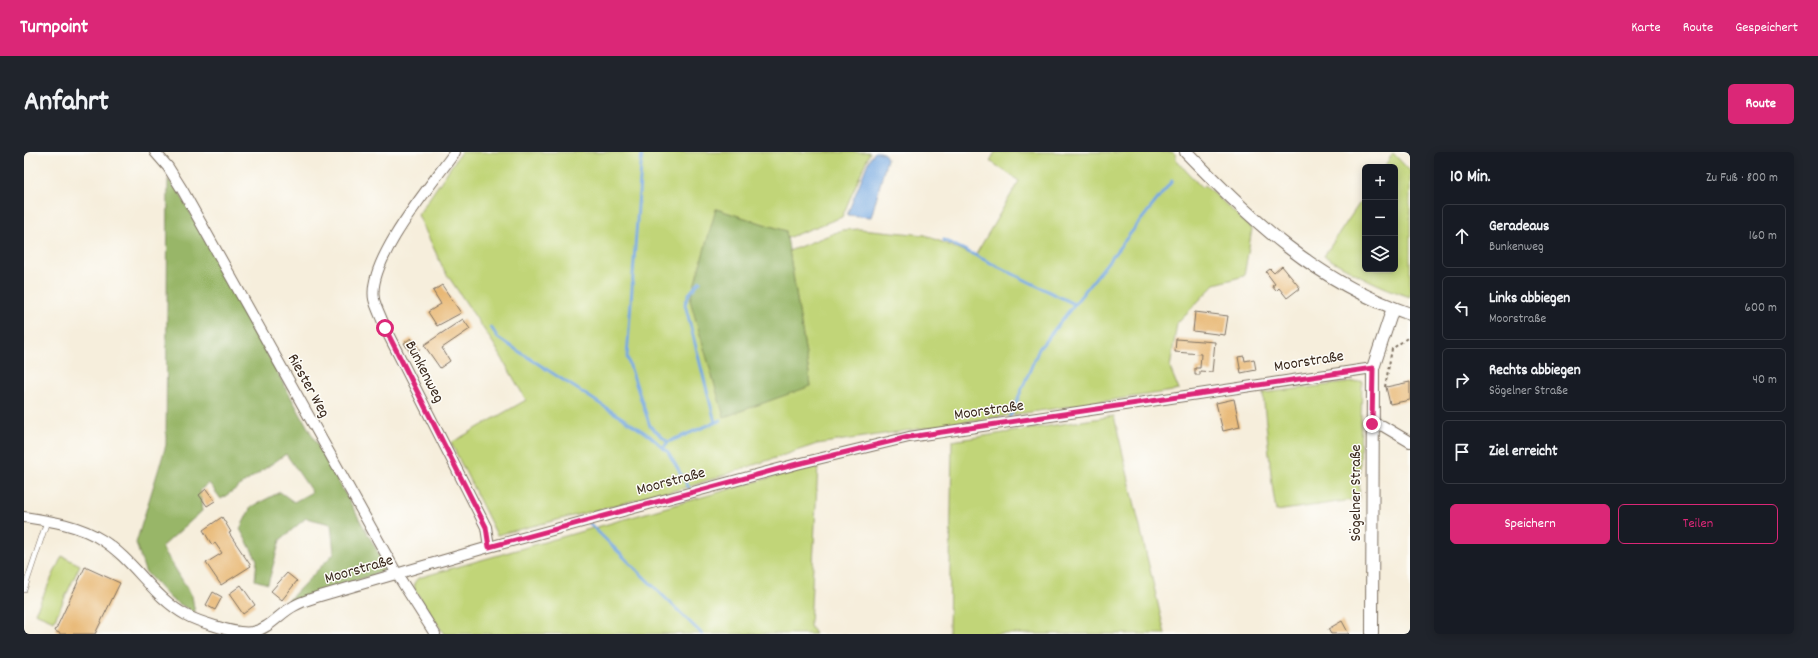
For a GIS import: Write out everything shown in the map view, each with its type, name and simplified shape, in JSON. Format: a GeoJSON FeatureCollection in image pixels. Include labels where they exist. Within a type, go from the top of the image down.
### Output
{"type":"FeatureCollection","features":[{"type":"Feature","properties":{"kind":"street","name":"Riester Weg"},"geometry":{"type":"LineString","coordinates":[[155,152],[168,167],[183,191],[397,574],[435,634]]}},
{"type":"Feature","properties":{"kind":"street","name":"Bunkenweg"},"geometry":{"type":"LineString","coordinates":[[454,152],[393,237],[378,268],[374,298],[385,328],[486,527],[489,547]]}},
{"type":"Feature","properties":{"kind":"street"},"geometry":{"type":"LineString","coordinates":[[1186,152],[1238,206],[1286,247],[1314,267],[1349,288],[1410,314]]}},
{"type":"Feature","properties":{"kind":"street","name":"Sögelner Straße"},"geometry":{"type":"LineString","coordinates":[[1372,634],[1373,368],[1393,308]]}},
{"type":"Feature","properties":{"kind":"street","name":"Moorstraße"},"geometry":{"type":"LineString","coordinates":[[24,517],[69,525],[90,532],[104,541],[130,564],[153,589],[186,616],[240,633],[260,630],[286,611],[302,602],[489,547],[797,464],[909,437],[1373,368]]}},
{"type":"Feature","properties":{"kind":"street"},"geometry":{"type":"LineString","coordinates":[[1372,424],[1383,426],[1410,442]]}},
{"type":"Feature","properties":{"kind":"lane"},"geometry":{"type":"LineString","coordinates":[[24,590],[47,521]]}},
{"type":"Feature","properties":{"kind":"path"},"geometry":{"type":"LineString","coordinates":[[1387,371],[1392,349],[1410,336]]}},
{"type":"Feature","properties":{"kind":"green space"},"geometry":{"type":"Polygon","coordinates":[[[461,152],[870,152],[842,217],[787,238],[786,231],[716,209],[811,386],[789,251],[842,230],[860,229],[925,235],[975,256],[1019,181],[990,161],[995,152],[1173,152],[1176,155],[1176,160],[1202,188],[1205,185],[1252,229],[1244,276],[1215,284],[1177,323],[1170,368],[1179,390],[817,444],[688,487],[497,535],[451,443],[526,400],[495,346],[444,270],[418,215],[461,152]]]}},
{"type":"Feature","properties":{"kind":"green space"},"geometry":{"type":"Polygon","coordinates":[[[1393,153],[1410,171],[1410,297],[1377,284],[1324,256],[1362,199],[1362,272],[1398,272],[1398,164],[1386,164],[1393,153]]]}},
{"type":"Feature","properties":{"kind":"green space"},"geometry":{"type":"Polygon","coordinates":[[[168,179],[179,192],[298,410],[384,563],[385,568],[382,572],[287,602],[334,553],[331,524],[306,518],[280,540],[268,584],[255,580],[257,560],[240,529],[251,507],[280,492],[294,502],[312,492],[286,454],[221,499],[209,483],[200,490],[202,511],[162,547],[192,596],[195,613],[171,599],[145,571],[136,543],[166,445],[168,179]]]}},
{"type":"Feature","properties":{"kind":"green space"},"geometry":{"type":"Polygon","coordinates":[[[716,209],[786,231],[811,386],[724,417],[690,300],[716,209]]]}},
{"type":"Feature","properties":{"kind":"green space"},"geometry":{"type":"Polygon","coordinates":[[[1362,381],[1359,499],[1276,511],[1263,393],[1362,381]]]}},
{"type":"Feature","properties":{"kind":"green space"},"geometry":{"type":"Polygon","coordinates":[[[1114,416],[1165,634],[949,634],[952,441],[1114,416]]]}},
{"type":"Feature","properties":{"kind":"green space"},"geometry":{"type":"Polygon","coordinates":[[[818,464],[810,626],[815,634],[444,634],[415,590],[414,583],[418,578],[818,464]]]}},
{"type":"Feature","properties":{"kind":"green space"},"geometry":{"type":"Polygon","coordinates":[[[62,556],[80,565],[54,621],[35,613],[62,556]]]}},
{"type":"Feature","properties":{"kind":"water"},"geometry":{"type":"Polygon","coordinates":[[[875,152],[882,153],[887,159],[871,217],[847,215],[869,160],[875,152]]]}},
{"type":"Feature","properties":{"kind":"building"},"geometry":{"type":"Polygon","coordinates":[[[1282,266],[1300,288],[1287,298],[1279,288],[1276,291],[1272,286],[1275,284],[1266,272],[1270,269],[1274,273],[1282,266]]]}},
{"type":"Feature","properties":{"kind":"building"},"geometry":{"type":"Polygon","coordinates":[[[442,285],[461,313],[437,326],[428,312],[441,304],[433,291],[442,285]]]}},
{"type":"Feature","properties":{"kind":"building"},"geometry":{"type":"Polygon","coordinates":[[[1195,312],[1228,316],[1225,335],[1193,331],[1195,312]]]}},
{"type":"Feature","properties":{"kind":"building"},"geometry":{"type":"Polygon","coordinates":[[[463,319],[470,329],[442,348],[450,361],[440,368],[424,345],[463,319]]]}},
{"type":"Feature","properties":{"kind":"building"},"geometry":{"type":"Polygon","coordinates":[[[411,338],[420,350],[412,356],[404,343],[411,338]]]}},
{"type":"Feature","properties":{"kind":"building"},"geometry":{"type":"Polygon","coordinates":[[[1176,339],[1215,342],[1212,372],[1200,371],[1200,375],[1195,375],[1195,368],[1200,368],[1201,354],[1175,352],[1176,339]]]}},
{"type":"Feature","properties":{"kind":"building"},"geometry":{"type":"Polygon","coordinates":[[[1244,356],[1245,361],[1254,359],[1256,370],[1241,373],[1238,357],[1244,356]]]}},
{"type":"Feature","properties":{"kind":"building"},"geometry":{"type":"Polygon","coordinates":[[[1410,382],[1410,400],[1390,404],[1386,387],[1410,382]]]}},
{"type":"Feature","properties":{"kind":"building"},"geometry":{"type":"Polygon","coordinates":[[[1234,399],[1240,427],[1223,431],[1216,403],[1234,399]]]}},
{"type":"Feature","properties":{"kind":"building"},"geometry":{"type":"Polygon","coordinates":[[[206,489],[215,501],[207,506],[199,495],[206,489]]]}},
{"type":"Feature","properties":{"kind":"building"},"geometry":{"type":"Polygon","coordinates":[[[222,517],[231,532],[229,533],[251,566],[221,585],[206,563],[222,553],[215,543],[212,545],[203,530],[222,517]]]}},
{"type":"Feature","properties":{"kind":"building"},"geometry":{"type":"Polygon","coordinates":[[[85,567],[120,583],[95,634],[61,634],[55,631],[85,567]]]}},
{"type":"Feature","properties":{"kind":"building"},"geometry":{"type":"Polygon","coordinates":[[[287,573],[297,581],[282,600],[271,591],[287,573]]]}},
{"type":"Feature","properties":{"kind":"building"},"geometry":{"type":"Polygon","coordinates":[[[241,585],[255,605],[243,614],[229,594],[241,585]]]}},
{"type":"Feature","properties":{"kind":"building"},"geometry":{"type":"Polygon","coordinates":[[[213,592],[222,597],[215,610],[206,605],[213,592]]]}},
{"type":"Feature","properties":{"kind":"building"},"geometry":{"type":"Polygon","coordinates":[[[1342,621],[1349,634],[1331,634],[1328,629],[1342,621]]]}},
{"type":"Feature","properties":{"kind":"waterway"},"geometry":{"type":"LineString","coordinates":[[642,152],[627,357],[650,426],[668,442],[663,448]]}},
{"type":"Feature","properties":{"kind":"waterway"},"geometry":{"type":"LineString","coordinates":[[1010,417],[1039,349],[1172,181]]}},
{"type":"Feature","properties":{"kind":"waterway"},"geometry":{"type":"LineString","coordinates":[[944,240],[1074,304]]}},
{"type":"Feature","properties":{"kind":"waterway"},"geometry":{"type":"LineString","coordinates":[[700,281],[689,294],[685,304],[715,422]]}},
{"type":"Feature","properties":{"kind":"waterway"},"geometry":{"type":"LineString","coordinates":[[491,327],[498,338],[650,436],[668,452],[689,488]]}},
{"type":"Feature","properties":{"kind":"waterway"},"geometry":{"type":"LineString","coordinates":[[668,442],[721,420]]}},
{"type":"Feature","properties":{"kind":"waterway"},"geometry":{"type":"LineString","coordinates":[[590,524],[702,634]]}},
{"type":"Feature","properties":{"kind":"route"},"geometry":{"type":"LineString","coordinates":[[385,328],[486,527],[489,547],[797,464],[909,437],[1373,368],[1372,424]]}}]}
